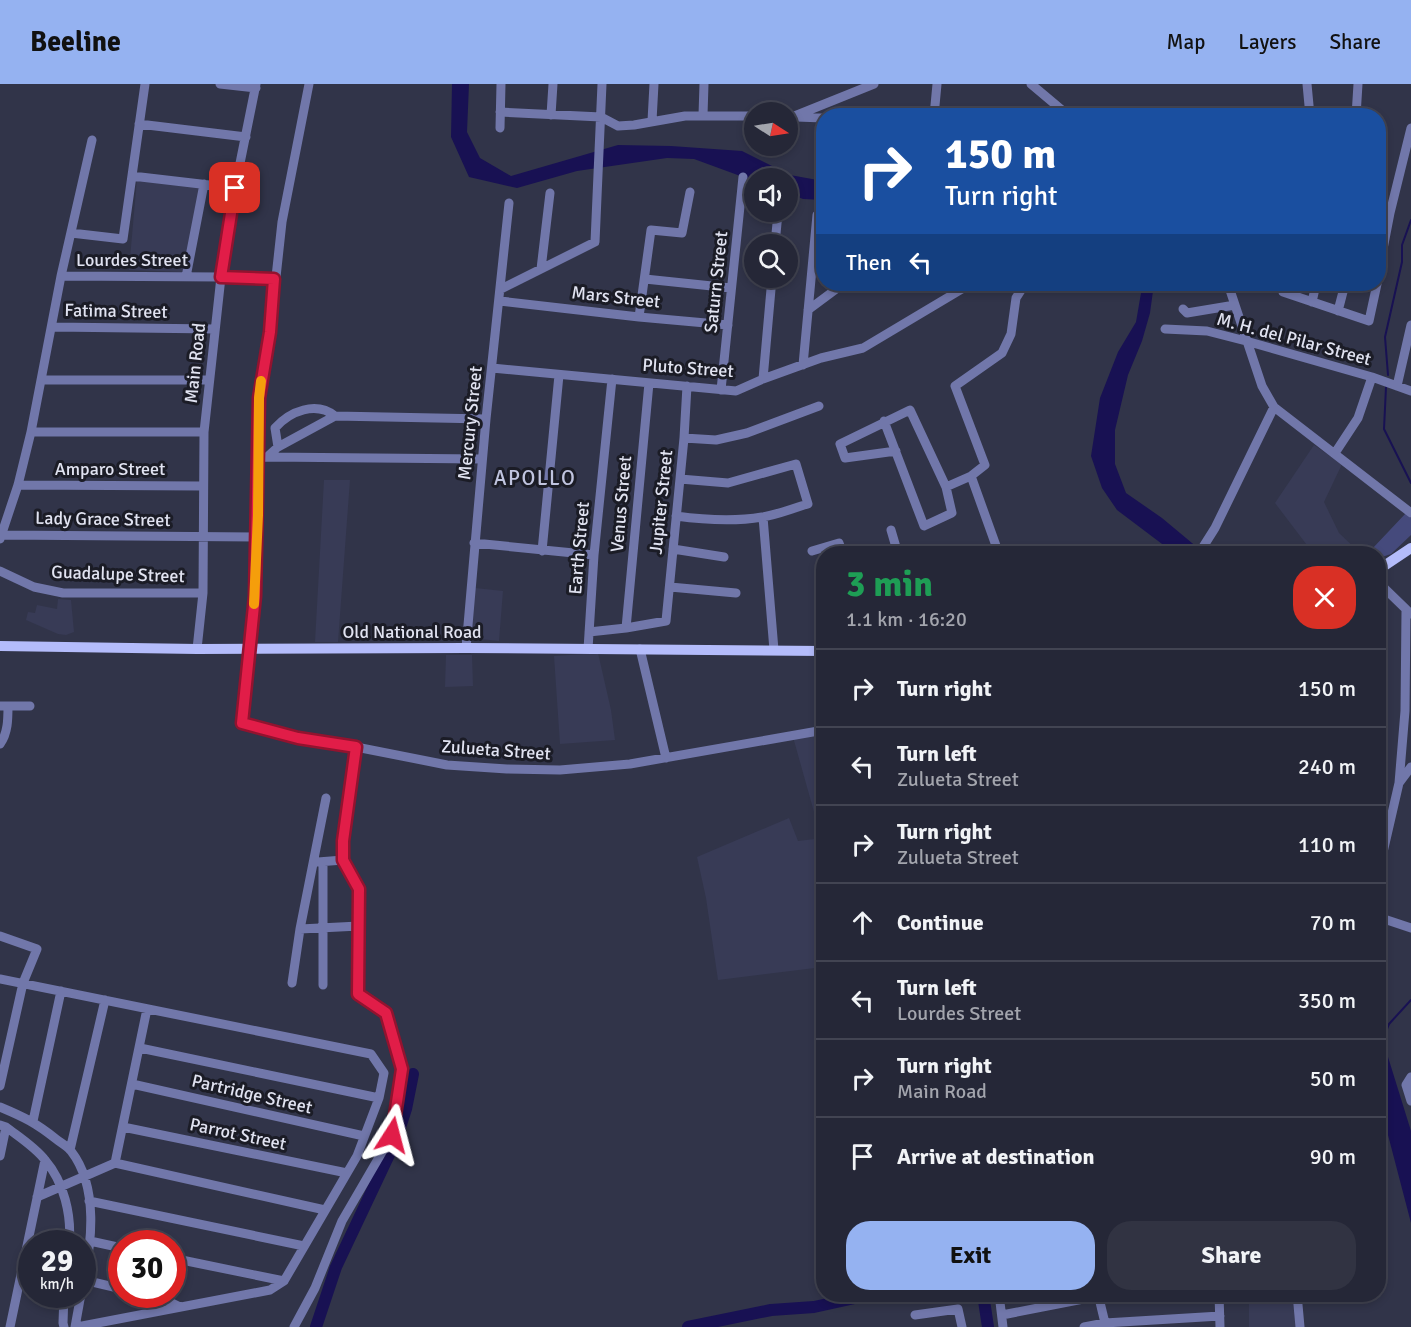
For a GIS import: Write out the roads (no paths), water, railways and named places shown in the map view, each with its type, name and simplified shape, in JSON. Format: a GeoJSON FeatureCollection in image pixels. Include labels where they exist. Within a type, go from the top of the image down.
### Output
{"type":"FeatureCollection","features":[{"type":"Feature","properties":{"kind":"main road"},"geometry":{"type":"LineString","coordinates":[[1386,565],[1411,548]]}},
{"type":"Feature","properties":{"kind":"main road","name":"Old National Road"},"geometry":{"type":"LineString","coordinates":[[0,646],[197,649],[588,648],[816,651]]}},
{"type":"Feature","properties":{"kind":"street"},"geometry":{"type":"LineString","coordinates":[[71,233],[123,239],[145,84]]}},
{"type":"Feature","properties":{"kind":"street"},"geometry":{"type":"LineString","coordinates":[[220,84],[256,86]]}},
{"type":"Feature","properties":{"kind":"street"},"geometry":{"type":"LineString","coordinates":[[250,649],[262,458],[259,398],[270,332],[282,222],[309,84]]}},
{"type":"Feature","properties":{"kind":"street"},"geometry":{"type":"LineString","coordinates":[[500,128],[501,84]]}},
{"type":"Feature","properties":{"kind":"street"},"geometry":{"type":"LineString","coordinates":[[551,115],[553,84]]}},
{"type":"Feature","properties":{"kind":"street"},"geometry":{"type":"LineString","coordinates":[[501,289],[595,242],[602,84]]}},
{"type":"Feature","properties":{"kind":"street"},"geometry":{"type":"LineString","coordinates":[[652,121],[654,84]]}},
{"type":"Feature","properties":{"kind":"street"},"geometry":{"type":"LineString","coordinates":[[703,115],[704,84]]}},
{"type":"Feature","properties":{"kind":"street"},"geometry":{"type":"LineString","coordinates":[[798,114],[874,84]]}},
{"type":"Feature","properties":{"kind":"street"},"geometry":{"type":"LineString","coordinates":[[935,108],[937,84]]}},
{"type":"Feature","properties":{"kind":"street"},"geometry":{"type":"LineString","coordinates":[[1032,84],[1060,108]]}},
{"type":"Feature","properties":{"kind":"street"},"geometry":{"type":"LineString","coordinates":[[1307,84],[1309,108]]}},
{"type":"Feature","properties":{"kind":"street"},"geometry":{"type":"LineString","coordinates":[[1356,108],[1358,84]]}},
{"type":"Feature","properties":{"kind":"street","name":"Main Road"},"geometry":{"type":"LineString","coordinates":[[197,649],[203,593],[202,486],[209,380],[221,277],[235,188],[256,86]]}},
{"type":"Feature","properties":{"kind":"street"},"geometry":{"type":"LineString","coordinates":[[500,112],[601,117],[618,126],[685,116],[744,116]]}},
{"type":"Feature","properties":{"kind":"street"},"geometry":{"type":"LineString","coordinates":[[798,117],[816,118]]}},
{"type":"Feature","properties":{"kind":"street"},"geometry":{"type":"LineString","coordinates":[[139,124],[246,138]]}},
{"type":"Feature","properties":{"kind":"street"},"geometry":{"type":"LineString","coordinates":[[1386,227],[1411,128]]}},
{"type":"Feature","properties":{"kind":"street"},"geometry":{"type":"LineString","coordinates":[[1,537],[18,485],[43,380],[61,276],[92,140]]}},
{"type":"Feature","properties":{"kind":"street"},"geometry":{"type":"LineString","coordinates":[[132,176],[235,188]]}},
{"type":"Feature","properties":{"kind":"street","name":"Saturn Street"},"geometry":{"type":"LineString","coordinates":[[721,390],[743,177]]}},
{"type":"Feature","properties":{"kind":"street"},"geometry":{"type":"LineString","coordinates":[[186,277],[204,183]]}},
{"type":"Feature","properties":{"kind":"street"},"geometry":{"type":"LineString","coordinates":[[639,317],[651,230],[682,233],[690,192]]}},
{"type":"Feature","properties":{"kind":"street"},"geometry":{"type":"LineString","coordinates":[[541,268],[550,193]]}},
{"type":"Feature","properties":{"kind":"street","name":"Mercury Street"},"geometry":{"type":"LineString","coordinates":[[466,648],[482,459],[509,203]]}},
{"type":"Feature","properties":{"kind":"street"},"geometry":{"type":"LineString","coordinates":[[1386,213],[1390,213]]}},
{"type":"Feature","properties":{"kind":"street"},"geometry":{"type":"LineString","coordinates":[[803,365],[816,215]]}},
{"type":"Feature","properties":{"kind":"street","name":"Lourdes Street"},"geometry":{"type":"LineString","coordinates":[[61,276],[274,279]]}},
{"type":"Feature","properties":{"kind":"street"},"geometry":{"type":"LineString","coordinates":[[645,279],[731,288]]}},
{"type":"Feature","properties":{"kind":"street"},"geometry":{"type":"LineString","coordinates":[[763,379],[771,288]]}},
{"type":"Feature","properties":{"kind":"street"},"geometry":{"type":"LineString","coordinates":[[808,310],[834,291]]}},
{"type":"Feature","properties":{"kind":"street","name":"Pluto Street"},"geometry":{"type":"LineString","coordinates":[[492,368],[736,391],[803,365],[863,348],[959,291]]}},
{"type":"Feature","properties":{"kind":"street"},"geometry":{"type":"LineString","coordinates":[[946,487],[970,476],[985,465],[955,386],[1002,353],[1011,334],[1016,298],[1020,291]]}},
{"type":"Feature","properties":{"kind":"street"},"geometry":{"type":"LineString","coordinates":[[1230,291],[1262,386],[1274,407],[1411,513]]}},
{"type":"Feature","properties":{"kind":"street"},"geometry":{"type":"LineString","coordinates":[[1283,291],[1369,321],[1375,291]]}},
{"type":"Feature","properties":{"kind":"street"},"geometry":{"type":"LineString","coordinates":[[1312,302],[1314,291]]}},
{"type":"Feature","properties":{"kind":"street"},"geometry":{"type":"LineString","coordinates":[[1338,311],[1344,291]]}},
{"type":"Feature","properties":{"kind":"street","name":"Mars Street"},"geometry":{"type":"LineString","coordinates":[[500,300],[728,325]]}},
{"type":"Feature","properties":{"kind":"street"},"geometry":{"type":"LineString","coordinates":[[1183,309],[1187,314],[1235,305]]}},
{"type":"Feature","properties":{"kind":"street"},"geometry":{"type":"LineString","coordinates":[[1397,386],[1411,325]]}},
{"type":"Feature","properties":{"kind":"street","name":"Fatima Street"},"geometry":{"type":"LineString","coordinates":[[53,327],[215,329]]}},
{"type":"Feature","properties":{"kind":"street","name":"M. H. del Pilar Street"},"geometry":{"type":"LineString","coordinates":[[1165,329],[1207,331],[1372,377],[1411,391]]}},
{"type":"Feature","properties":{"kind":"street"},"geometry":{"type":"LineString","coordinates":[[542,551],[559,375]]}},
{"type":"Feature","properties":{"kind":"street"},"geometry":{"type":"LineString","coordinates":[[1335,453],[1358,417],[1372,377]]}},
{"type":"Feature","properties":{"kind":"street","name":"Earth Street"},"geometry":{"type":"LineString","coordinates":[[588,648],[594,555],[612,379]]}},
{"type":"Feature","properties":{"kind":"street"},"geometry":{"type":"LineString","coordinates":[[43,380],[209,380]]}},
{"type":"Feature","properties":{"kind":"street","name":"Venus Street"},"geometry":{"type":"LineString","coordinates":[[626,628],[650,383]]}},
{"type":"Feature","properties":{"kind":"street","name":"Jupiter Street"},"geometry":{"type":"LineString","coordinates":[[626,628],[666,621],[687,386]]}},
{"type":"Feature","properties":{"kind":"street"},"geometry":{"type":"LineString","coordinates":[[684,438],[716,440],[747,433],[819,406]]}},
{"type":"Feature","properties":{"kind":"street"},"geometry":{"type":"LineString","coordinates":[[278,447],[275,428],[281,422],[310,407],[326,410],[335,416]]}},
{"type":"Feature","properties":{"kind":"street"},"geometry":{"type":"LineString","coordinates":[[1204,546],[1215,528],[1274,407]]}},
{"type":"Feature","properties":{"kind":"street"},"geometry":{"type":"LineString","coordinates":[[884,421],[896,451],[924,526],[952,513],[946,487],[910,410],[884,421],[840,444],[845,458],[896,451]]}},
{"type":"Feature","properties":{"kind":"street"},"geometry":{"type":"LineString","coordinates":[[262,458],[335,416],[486,418]]}},
{"type":"Feature","properties":{"kind":"street"},"geometry":{"type":"LineString","coordinates":[[31,432],[204,432]]}},
{"type":"Feature","properties":{"kind":"street"},"geometry":{"type":"LineString","coordinates":[[262,458],[482,459]]}},
{"type":"Feature","properties":{"kind":"street"},"geometry":{"type":"LineString","coordinates":[[676,516],[710,521],[763,517],[808,504],[796,464],[728,483],[680,479]]}},
{"type":"Feature","properties":{"kind":"street"},"geometry":{"type":"LineString","coordinates":[[970,476],[996,546]]}},
{"type":"Feature","properties":{"kind":"street","name":"Amparo Street"},"geometry":{"type":"LineString","coordinates":[[18,485],[202,486]]}},
{"type":"Feature","properties":{"kind":"street"},"geometry":{"type":"LineString","coordinates":[[763,517],[774,650]]}},
{"type":"Feature","properties":{"kind":"street"},"geometry":{"type":"LineString","coordinates":[[891,530],[896,546]]}},
{"type":"Feature","properties":{"kind":"street","name":"Lady Grace Street"},"geometry":{"type":"LineString","coordinates":[[1,537],[257,537]]}},
{"type":"Feature","properties":{"kind":"street"},"geometry":{"type":"LineString","coordinates":[[474,543],[594,555]]}},
{"type":"Feature","properties":{"kind":"street"},"geometry":{"type":"LineString","coordinates":[[673,549],[724,558]]}},
{"type":"Feature","properties":{"kind":"street"},"geometry":{"type":"LineString","coordinates":[[812,551],[816,550]]}},
{"type":"Feature","properties":{"kind":"street","name":"Guadalupe Street"},"geometry":{"type":"LineString","coordinates":[[0,571],[34,587],[63,593],[203,593]]}},
{"type":"Feature","properties":{"kind":"street"},"geometry":{"type":"LineString","coordinates":[[670,587],[735,593]]}},
{"type":"Feature","properties":{"kind":"street"},"geometry":{"type":"LineString","coordinates":[[1386,590],[1409,613],[1399,783],[1386,839]]}},
{"type":"Feature","properties":{"kind":"street"},"geometry":{"type":"LineString","coordinates":[[589,632],[626,628]]}},
{"type":"Feature","properties":{"kind":"street","name":"Zulueta Street"},"geometry":{"type":"LineString","coordinates":[[250,649],[242,723],[298,738],[447,765],[507,770],[560,770],[630,764],[816,731]]}},
{"type":"Feature","properties":{"kind":"street"},"geometry":{"type":"LineString","coordinates":[[640,649],[666,758]]}},
{"type":"Feature","properties":{"kind":"street"},"geometry":{"type":"LineString","coordinates":[[0,744],[4,739],[8,722],[4,706],[30,706]]}},
{"type":"Feature","properties":{"kind":"street"},"geometry":{"type":"LineString","coordinates":[[294,1327],[315,1288],[342,1221],[392,1135],[402,1069],[386,1013],[358,994],[359,889],[343,860],[343,841],[356,747]]}},
{"type":"Feature","properties":{"kind":"street"},"geometry":{"type":"LineString","coordinates":[[1399,783],[1411,767]]}},
{"type":"Feature","properties":{"kind":"street"},"geometry":{"type":"LineString","coordinates":[[292,982],[326,798]]}},
{"type":"Feature","properties":{"kind":"street"},"geometry":{"type":"LineString","coordinates":[[313,863],[343,860]]}},
{"type":"Feature","properties":{"kind":"street"},"geometry":{"type":"LineString","coordinates":[[323,862],[323,985]]}},
{"type":"Feature","properties":{"kind":"street"},"geometry":{"type":"LineString","coordinates":[[1386,920],[1411,928]]}},
{"type":"Feature","properties":{"kind":"street"},"geometry":{"type":"LineString","coordinates":[[300,929],[359,926]]}},
{"type":"Feature","properties":{"kind":"street"},"geometry":{"type":"LineString","coordinates":[[0,936],[37,949],[23,983],[0,1086]]}},
{"type":"Feature","properties":{"kind":"street"},"geometry":{"type":"LineString","coordinates":[[0,979],[371,1054],[384,1073],[379,1098],[357,1156],[284,1281],[270,1290],[186,1306]]}},
{"type":"Feature","properties":{"kind":"street"},"geometry":{"type":"LineString","coordinates":[[33,1121],[61,991]]}},
{"type":"Feature","properties":{"kind":"street"},"geometry":{"type":"LineString","coordinates":[[70,1150],[105,1000]]}},
{"type":"Feature","properties":{"kind":"street"},"geometry":{"type":"LineString","coordinates":[[115,1163],[147,1009]]}},
{"type":"Feature","properties":{"kind":"street"},"geometry":{"type":"LineString","coordinates":[[140,1048],[379,1098]]}},
{"type":"Feature","properties":{"kind":"street"},"geometry":{"type":"LineString","coordinates":[[1411,1077],[1406,1085],[1411,1101]]}},
{"type":"Feature","properties":{"kind":"street","name":"Partridge Street"},"geometry":{"type":"LineString","coordinates":[[132,1084],[364,1136]]}},
{"type":"Feature","properties":{"kind":"street"},"geometry":{"type":"LineString","coordinates":[[0,1107],[33,1121],[70,1150],[84,1175],[89,1201],[90,1230]]}},
{"type":"Feature","properties":{"kind":"street"},"geometry":{"type":"LineString","coordinates":[[0,1156],[3,1126]]}},
{"type":"Feature","properties":{"kind":"street"},"geometry":{"type":"LineString","coordinates":[[3,1126],[45,1160],[61,1187],[65,1199],[68,1230]]}},
{"type":"Feature","properties":{"kind":"street","name":"Parrot Street"},"geometry":{"type":"LineString","coordinates":[[123,1127],[346,1173]]}},
{"type":"Feature","properties":{"kind":"street"},"geometry":{"type":"LineString","coordinates":[[10,1327],[45,1160]]}},
{"type":"Feature","properties":{"kind":"street"},"geometry":{"type":"LineString","coordinates":[[37,1197],[115,1163],[325,1210]]}},
{"type":"Feature","properties":{"kind":"street"},"geometry":{"type":"LineString","coordinates":[[89,1201],[304,1246]]}},
{"type":"Feature","properties":{"kind":"street"},"geometry":{"type":"LineString","coordinates":[[186,1261],[284,1281]]}},
{"type":"Feature","properties":{"kind":"street"},"geometry":{"type":"LineString","coordinates":[[1000,1302],[1004,1327]]}},
{"type":"Feature","properties":{"kind":"street"},"geometry":{"type":"LineString","coordinates":[[1002,1315],[1064,1302]]}},
{"type":"Feature","properties":{"kind":"street"},"geometry":{"type":"LineString","coordinates":[[1100,1302],[1106,1325]]}},
{"type":"Feature","properties":{"kind":"street"},"geometry":{"type":"LineString","coordinates":[[1219,1302],[1220,1327]]}},
{"type":"Feature","properties":{"kind":"street"},"geometry":{"type":"LineString","coordinates":[[1298,1302],[1300,1327]]}},
{"type":"Feature","properties":{"kind":"street"},"geometry":{"type":"LineString","coordinates":[[64,1308],[64,1327]]}},
{"type":"Feature","properties":{"kind":"street"},"geometry":{"type":"LineString","coordinates":[[79,1308],[76,1327],[176,1308]]}},
{"type":"Feature","properties":{"kind":"street"},"geometry":{"type":"LineString","coordinates":[[915,1315],[958,1309],[962,1327]]}},
{"type":"Feature","properties":{"kind":"street"},"geometry":{"type":"LineString","coordinates":[[1084,1327],[1220,1316]]}},
{"type":"Feature","properties":{"kind":"waterway"},"geometry":{"type":"LineString","coordinates":[[1388,375],[1385,337],[1402,262],[1402,245],[1411,220]]}},
{"type":"Feature","properties":{"kind":"waterway"},"geometry":{"type":"LineString","coordinates":[[1386,387],[1384,429],[1411,483]]}},
{"type":"Feature","properties":{"kind":"waterway"},"geometry":{"type":"LineString","coordinates":[[1386,1031],[1389,1024],[1411,1000]]}},
{"type":"Feature","properties":{"kind":"waterway"},"geometry":{"type":"LineString","coordinates":[[316,1327],[336,1267],[396,1140],[406,1109],[413,1074]]}},
{"type":"Feature","properties":{"kind":"waterway"},"geometry":{"type":"LineString","coordinates":[[688,1327],[771,1310],[814,1307],[837,1302]]}},
{"type":"Feature","properties":{"kind":"waterway"},"geometry":{"type":"LineString","coordinates":[[984,1302],[988,1327]]}},
{"type":"Feature","properties":{"kind":"district","name":"APOLLO"},"geometry":{"type":"Point","coordinates":[535,478]}}]}
